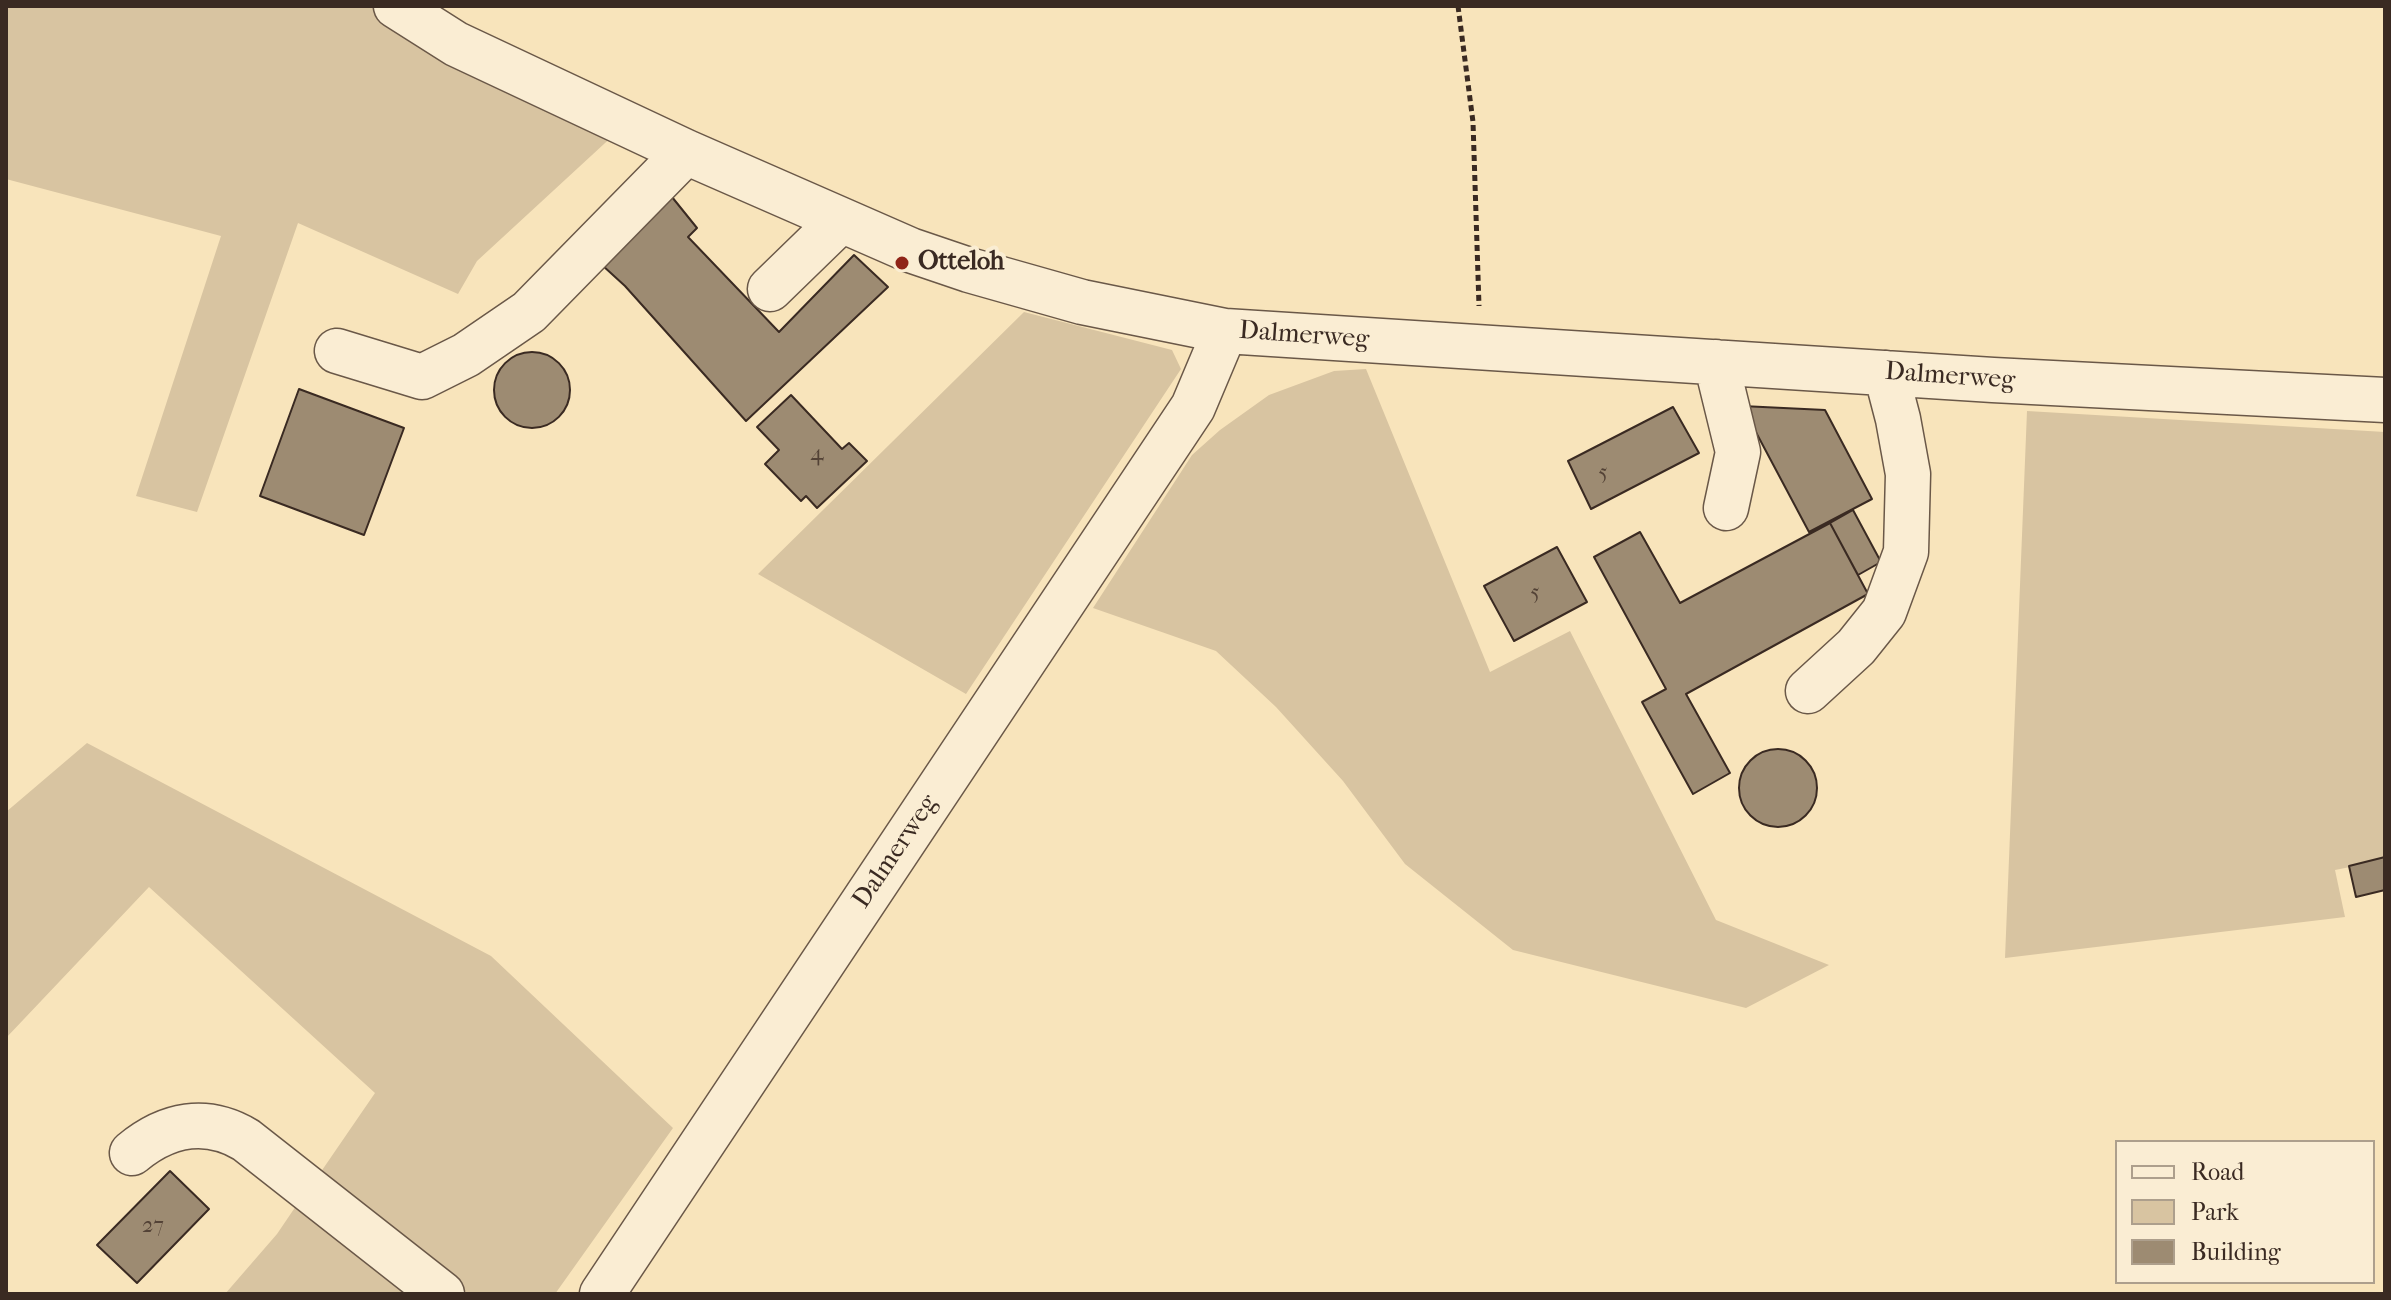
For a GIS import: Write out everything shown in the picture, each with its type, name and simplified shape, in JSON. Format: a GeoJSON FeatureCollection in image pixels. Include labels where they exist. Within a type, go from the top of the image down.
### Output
{"type":"FeatureCollection","features":[{"type":"Feature","properties":{"kind":"street"},"geometry":{"type":"LineString","coordinates":[[396,6],[456,44],[686,152],[910,250],[1082,302],[1225,331]]}},
{"type":"Feature","properties":{"kind":"street"},"geometry":{"type":"LineString","coordinates":[[337,351],[422,377],[466,355],[529,312],[686,152]]}},
{"type":"Feature","properties":{"kind":"street"},"geometry":{"type":"LineString","coordinates":[[770,289],[840,221]]}},
{"type":"Feature","properties":{"kind":"street","name":"Dalmerweg"},"geometry":{"type":"LineString","coordinates":[[602,1294],[1193,407],[1225,331],[1886,373],[2385,400]]}},
{"type":"Feature","properties":{"kind":"street"},"geometry":{"type":"LineString","coordinates":[[1716,362],[1738,452],[1726,508]]}},
{"type":"Feature","properties":{"kind":"street"},"geometry":{"type":"LineString","coordinates":[[1808,691],[1856,647],[1884,612],[1906,552],[1908,474],[1886,373]]}},
{"type":"Feature","properties":{"kind":"street"},"geometry":{"type":"LineString","coordinates":[[132,1153],[151,1138],[173,1129],[204,1126],[228,1129],[442,1294]]}},
{"type":"Feature","properties":{"kind":"path"},"geometry":{"type":"LineString","coordinates":[[1458,6],[1473,122],[1480,347]]}},
{"type":"Feature","properties":{"kind":"green space"},"geometry":{"type":"Polygon","coordinates":[[[6,6],[370,6],[396,25],[617,132],[477,261],[458,294],[298,223],[197,512],[136,496],[221,236],[6,179],[6,6]]]}},
{"type":"Feature","properties":{"kind":"green space"},"geometry":{"type":"Polygon","coordinates":[[[1024,312],[1172,350],[1181,369],[966,694],[758,574],[1024,312]]]}},
{"type":"Feature","properties":{"kind":"green space"},"geometry":{"type":"Polygon","coordinates":[[[1366,369],[1490,672],[1570,631],[1716,920],[1829,965],[1746,1008],[1513,950],[1405,864],[1343,781],[1276,707],[1216,651],[1093,608],[1192,455],[1220,430],[1269,395],[1334,371],[1366,369]]]}},
{"type":"Feature","properties":{"kind":"green space"},"geometry":{"type":"Polygon","coordinates":[[[2027,411],[2385,432],[2385,860],[2335,870],[2345,917],[2005,958],[2027,411]]]}},
{"type":"Feature","properties":{"kind":"green space"},"geometry":{"type":"Polygon","coordinates":[[[87,743],[491,956],[673,1128],[555,1294],[469,1294],[316,1179],[375,1093],[149,887],[6,1038],[6,812],[87,743]]]}},
{"type":"Feature","properties":{"kind":"green space"},"geometry":{"type":"Polygon","coordinates":[[[296,1206],[409,1294],[225,1294],[277,1234],[296,1206]]]}},
{"type":"Feature","properties":{"kind":"building"},"geometry":{"type":"Polygon","coordinates":[[[672,197],[697,228],[688,237],[779,332],[854,255],[888,287],[746,421],[625,286],[602,265],[672,197]]]}},
{"type":"Feature","properties":{"kind":"building"},"geometry":{"type":"Polygon","coordinates":[[[532,352],[547,355],[559,363],[567,375],[570,390],[567,405],[559,417],[547,425],[532,428],[517,425],[505,417],[497,405],[494,390],[497,375],[505,363],[517,355],[532,352]]]}},
{"type":"Feature","properties":{"kind":"building"},"geometry":{"type":"Polygon","coordinates":[[[299,389],[404,428],[364,535],[260,496],[299,389]]]}},
{"type":"Feature","properties":{"kind":"building"},"geometry":{"type":"Polygon","coordinates":[[[791,395],[842,449],[849,443],[867,461],[817,508],[806,496],[801,501],[765,464],[779,450],[757,427],[791,395]]]}},
{"type":"Feature","properties":{"kind":"building"},"geometry":{"type":"Polygon","coordinates":[[[1742,406],[1825,410],[1872,499],[1809,532],[1742,406]]]}},
{"type":"Feature","properties":{"kind":"building"},"geometry":{"type":"Polygon","coordinates":[[[1673,407],[1699,453],[1591,509],[1568,461],[1673,407]]]}},
{"type":"Feature","properties":{"kind":"building"},"geometry":{"type":"Polygon","coordinates":[[[1853,510],[1881,562],[1858,575],[1830,523],[1853,510]]]}},
{"type":"Feature","properties":{"kind":"building"},"geometry":{"type":"Polygon","coordinates":[[[1830,523],[1868,594],[1686,694],[1730,773],[1693,794],[1642,702],[1666,689],[1594,557],[1640,532],[1680,603],[1830,523]]]}},
{"type":"Feature","properties":{"kind":"building"},"geometry":{"type":"Polygon","coordinates":[[[1557,547],[1587,602],[1514,641],[1484,586],[1557,547]]]}},
{"type":"Feature","properties":{"kind":"building"},"geometry":{"type":"Polygon","coordinates":[[[1778,749],[1793,752],[1805,761],[1814,773],[1817,788],[1814,803],[1805,815],[1793,824],[1778,827],[1763,824],[1751,815],[1742,803],[1739,788],[1742,773],[1751,761],[1763,752],[1778,749]]]}},
{"type":"Feature","properties":{"kind":"building"},"geometry":{"type":"Polygon","coordinates":[[[2385,857],[2385,890],[2356,897],[2349,866],[2385,857]]]}},
{"type":"Feature","properties":{"kind":"building"},"geometry":{"type":"Polygon","coordinates":[[[170,1171],[209,1209],[137,1283],[97,1245],[170,1171]]]}},
{"type":"Feature","properties":{"kind":"place","name":"Otteloh"},"geometry":{"type":"Point","coordinates":[902,263]}}]}
